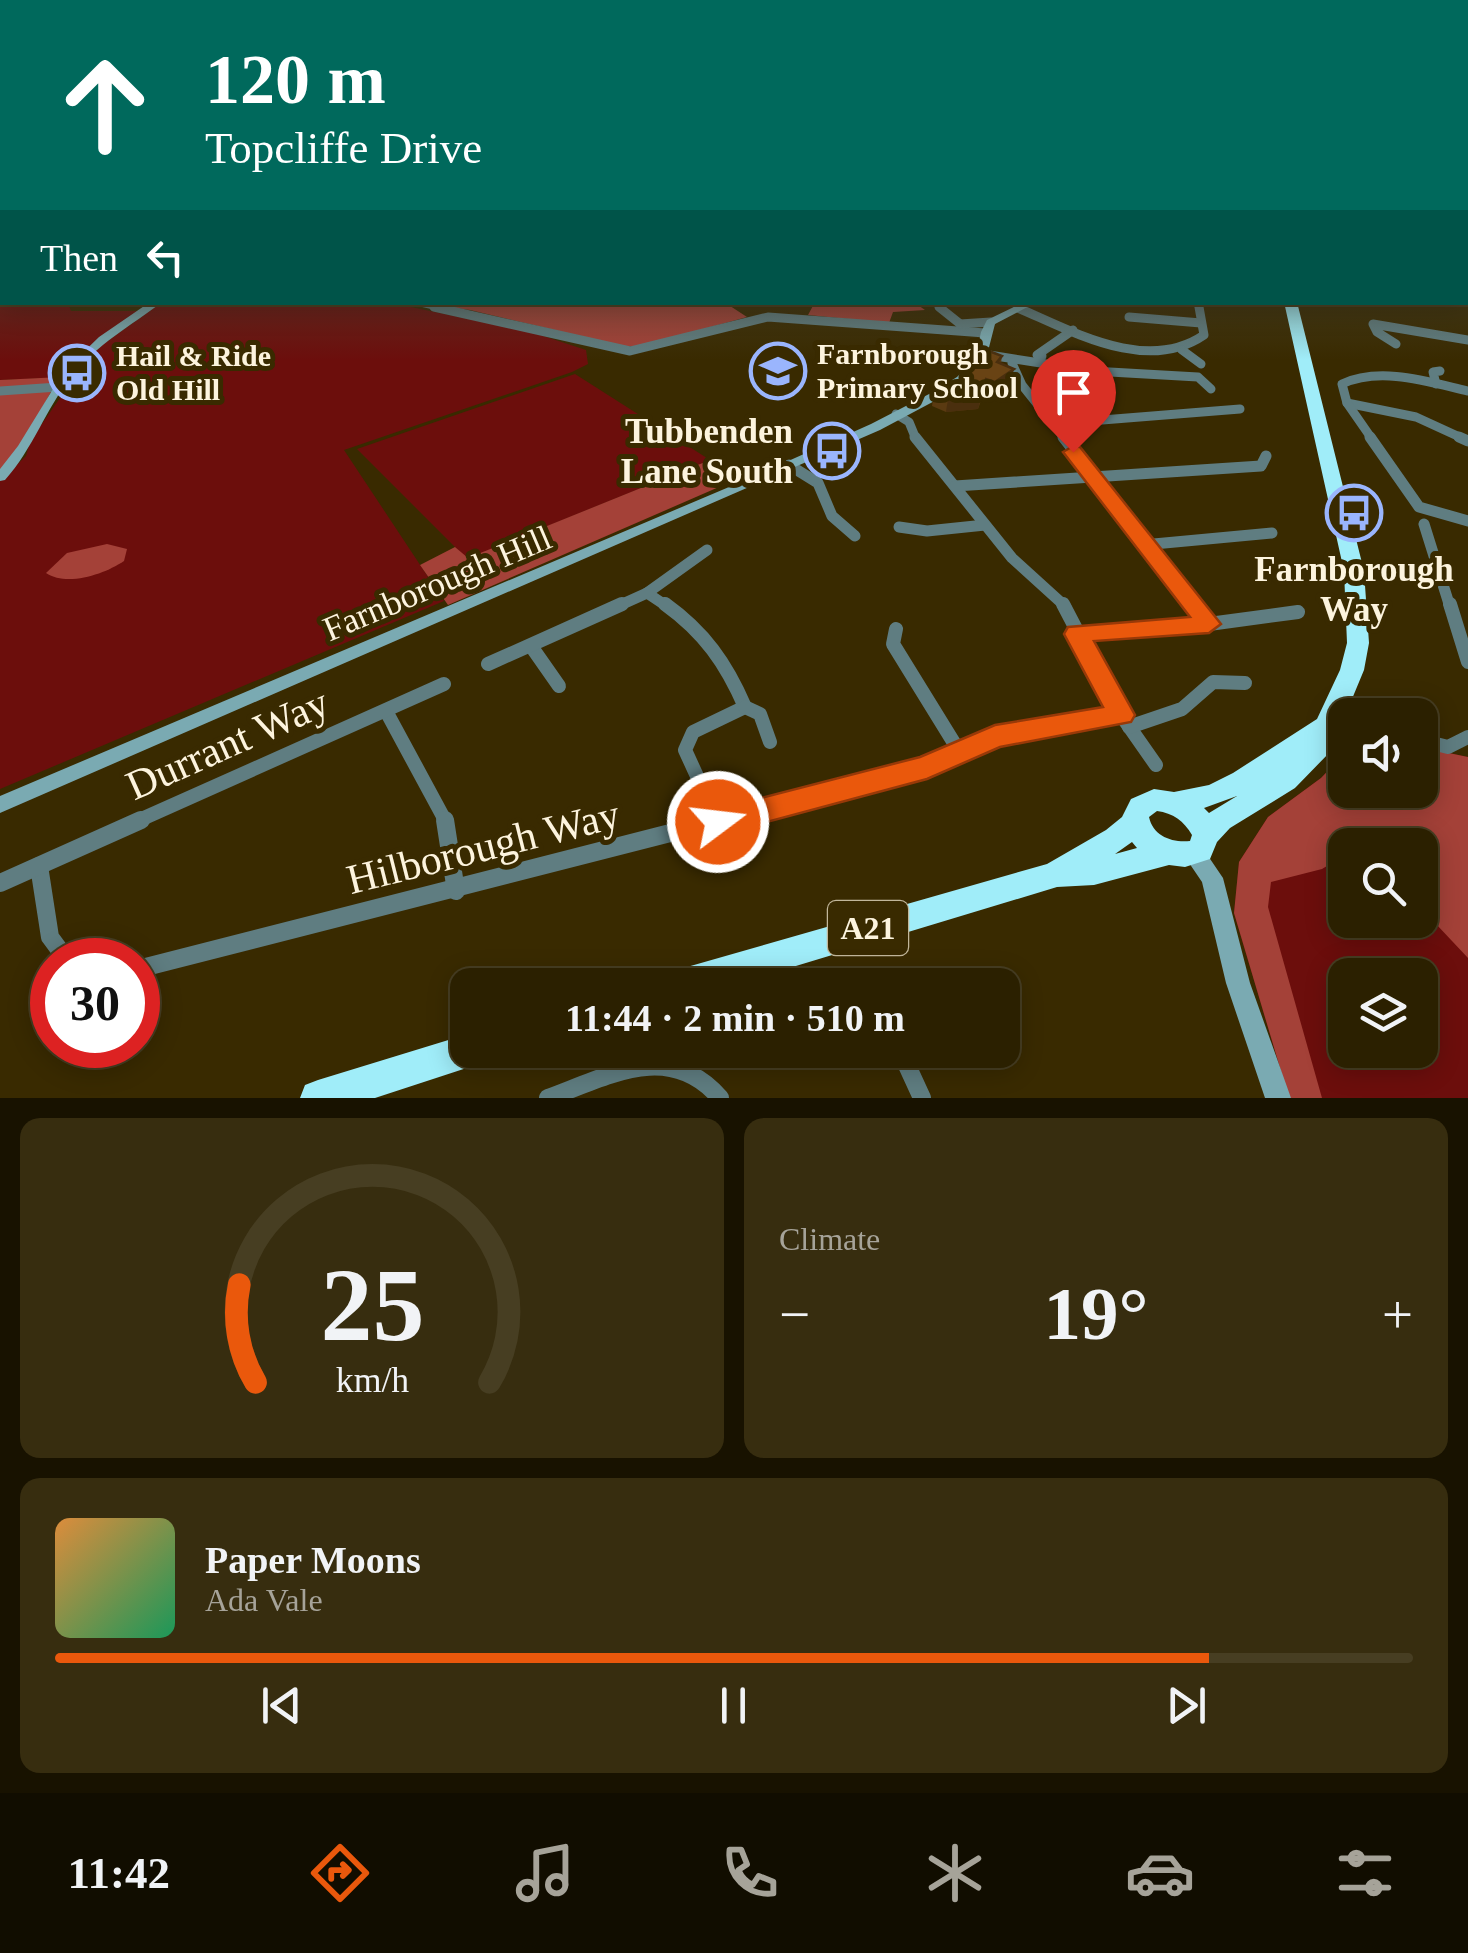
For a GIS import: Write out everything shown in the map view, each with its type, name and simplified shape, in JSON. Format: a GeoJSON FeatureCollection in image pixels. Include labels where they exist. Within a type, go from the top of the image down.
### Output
{"type":"FeatureCollection","features":[{"type":"Feature","properties":{"kind":"highway","name":"A21"},"geometry":{"type":"LineString","coordinates":[[1291,305],[1359,602],[1356,658],[1339,698]]}},
{"type":"Feature","properties":{"kind":"highway"},"geometry":{"type":"LineString","coordinates":[[1175,803],[1195,816],[1189,847],[1146,840],[1136,822],[1139,807],[1146,802],[1175,803],[1214,795],[1242,781],[1328,718]]}},
{"type":"Feature","properties":{"kind":"highway","name":"A21"},"geometry":{"type":"LineString","coordinates":[[738,968],[1056,874],[1094,872],[1189,847],[1220,820],[1300,769],[1321,745],[1328,726]]}},
{"type":"Feature","properties":{"kind":"highway","name":"A21"},"geometry":{"type":"LineString","coordinates":[[1056,874],[1116,839],[1136,822]]}},
{"type":"Feature","properties":{"kind":"highway"},"geometry":{"type":"LineString","coordinates":[[318,1098],[450,1057]]}},
{"type":"Feature","properties":{"kind":"main road"},"geometry":{"type":"LineString","coordinates":[[0,478],[22,456],[26,440],[67,375],[100,341],[154,305]]}},
{"type":"Feature","properties":{"kind":"main road"},"geometry":{"type":"LineString","coordinates":[[983,354],[988,327],[1026,305]]}},
{"type":"Feature","properties":{"kind":"main road","name":"Farnborough Hill"},"geometry":{"type":"LineString","coordinates":[[0,805],[789,465],[960,381],[983,354]]}},
{"type":"Feature","properties":{"kind":"main road"},"geometry":{"type":"LineString","coordinates":[[1189,847],[1212,878],[1238,984],[1278,1098]]}},
{"type":"Feature","properties":{"kind":"street"},"geometry":{"type":"LineString","coordinates":[[428,305],[630,350],[768,317],[988,327]]}},
{"type":"Feature","properties":{"kind":"street"},"geometry":{"type":"LineString","coordinates":[[938,305],[964,327]]}},
{"type":"Feature","properties":{"kind":"street"},"geometry":{"type":"LineString","coordinates":[[1018,308],[1137,350],[1182,350],[1204,335],[1198,305]]}},
{"type":"Feature","properties":{"kind":"street"},"geometry":{"type":"LineString","coordinates":[[1129,317],[1201,323]]}},
{"type":"Feature","properties":{"kind":"street"},"geometry":{"type":"LineString","coordinates":[[1396,344],[1372,325],[1468,340]]}},
{"type":"Feature","properties":{"kind":"street"},"geometry":{"type":"LineString","coordinates":[[1042,356],[1037,355],[1073,330]]}},
{"type":"Feature","properties":{"kind":"street"},"geometry":{"type":"LineString","coordinates":[[1182,350],[1201,364]]}},
{"type":"Feature","properties":{"kind":"street"},"geometry":{"type":"LineString","coordinates":[[983,354],[1012,363],[1120,376],[1198,377],[1211,389]]}},
{"type":"Feature","properties":{"kind":"street"},"geometry":{"type":"LineString","coordinates":[[1012,363],[1022,385],[1209,624]]}},
{"type":"Feature","properties":{"kind":"street"},"geometry":{"type":"LineString","coordinates":[[1064,368],[1086,392],[1100,391]]}},
{"type":"Feature","properties":{"kind":"street"},"geometry":{"type":"LineString","coordinates":[[1436,384],[1432,372],[1440,372]]}},
{"type":"Feature","properties":{"kind":"street"},"geometry":{"type":"LineString","coordinates":[[26,389],[67,375]]}},
{"type":"Feature","properties":{"kind":"street"},"geometry":{"type":"LineString","coordinates":[[1468,391],[1374,375],[1342,384],[1347,402],[1419,507],[1468,521]]}},
{"type":"Feature","properties":{"kind":"street"},"geometry":{"type":"LineString","coordinates":[[0,391],[58,387]]}},
{"type":"Feature","properties":{"kind":"street"},"geometry":{"type":"LineString","coordinates":[[1347,402],[1416,418],[1468,441]]}},
{"type":"Feature","properties":{"kind":"street"},"geometry":{"type":"LineString","coordinates":[[1052,424],[1240,410]]}},
{"type":"Feature","properties":{"kind":"street"},"geometry":{"type":"LineString","coordinates":[[896,414],[908,422],[919,446],[1012,558],[1068,609],[1077,634],[1125,721],[1156,765]]}},
{"type":"Feature","properties":{"kind":"street"},"geometry":{"type":"LineString","coordinates":[[955,486],[1261,466],[1266,456]]}},
{"type":"Feature","properties":{"kind":"street"},"geometry":{"type":"LineString","coordinates":[[789,465],[818,483],[832,516],[855,536]]}},
{"type":"Feature","properties":{"kind":"street"},"geometry":{"type":"LineString","coordinates":[[1424,524],[1468,662]]}},
{"type":"Feature","properties":{"kind":"street"},"geometry":{"type":"LineString","coordinates":[[899,527],[927,530],[986,525]]}},
{"type":"Feature","properties":{"kind":"street"},"geometry":{"type":"LineString","coordinates":[[1144,545],[1272,533]]}},
{"type":"Feature","properties":{"kind":"street"},"geometry":{"type":"LineString","coordinates":[[488,664],[647,594],[707,550]]}},
{"type":"Feature","properties":{"kind":"street"},"geometry":{"type":"LineString","coordinates":[[647,594],[694,623],[728,664],[745,707],[760,714],[770,742]]}},
{"type":"Feature","properties":{"kind":"street"},"geometry":{"type":"LineString","coordinates":[[1077,634],[1209,624],[1298,612]]}},
{"type":"Feature","properties":{"kind":"street"},"geometry":{"type":"LineString","coordinates":[[896,628],[893,644],[959,751]]}},
{"type":"Feature","properties":{"kind":"street"},"geometry":{"type":"LineString","coordinates":[[530,646],[560,686]]}},
{"type":"Feature","properties":{"kind":"street","name":"Hilborough Way"},"geometry":{"type":"LineString","coordinates":[[160,964],[456,891],[927,767],[995,736],[1125,721],[1182,709],[1213,682],[1245,683]]}},
{"type":"Feature","properties":{"kind":"street","name":"Durrant Way"},"geometry":{"type":"LineString","coordinates":[[0,883],[444,684]]}},
{"type":"Feature","properties":{"kind":"street"},"geometry":{"type":"LineString","coordinates":[[718,822],[685,750],[692,732],[745,707]]}},
{"type":"Feature","properties":{"kind":"street"},"geometry":{"type":"LineString","coordinates":[[386,711],[448,827],[456,891]]}},
{"type":"Feature","properties":{"kind":"street"},"geometry":{"type":"LineString","coordinates":[[1438,744],[1448,746],[1468,738]]}},
{"type":"Feature","properties":{"kind":"street"},"geometry":{"type":"LineString","coordinates":[[39,866],[51,938]]}},
{"type":"Feature","properties":{"kind":"street"},"geometry":{"type":"LineString","coordinates":[[548,1098],[659,1064],[691,1069],[720,1098]]}},
{"type":"Feature","properties":{"kind":"street"},"geometry":{"type":"LineString","coordinates":[[908,1068],[922,1098]]}},
{"type":"Feature","properties":{"kind":"shaded area"},"geometry":{"type":"Polygon","coordinates":[[[0,305],[140,311],[51,378],[0,380],[0,305]]]}},
{"type":"Feature","properties":{"kind":"shaded area"},"geometry":{"type":"Polygon","coordinates":[[[158,305],[401,305],[531,332],[586,350],[588,364],[344,450],[444,601],[0,789],[0,481],[26,456],[30,441],[92,352],[158,305]]]}},
{"type":"Feature","properties":{"kind":"shaded area"},"geometry":{"type":"Polygon","coordinates":[[[432,305],[729,305],[747,317],[626,347],[470,310],[432,305]]]}},
{"type":"Feature","properties":{"kind":"shaded area"},"geometry":{"type":"Polygon","coordinates":[[[813,305],[918,305],[925,310],[893,312],[889,323],[808,315],[813,305]]]}},
{"type":"Feature","properties":{"kind":"shaded area"},"geometry":{"type":"Polygon","coordinates":[[[575,374],[710,460],[467,559],[357,449],[575,374]]]}},
{"type":"Feature","properties":{"kind":"shaded area"},"geometry":{"type":"Polygon","coordinates":[[[61,377],[17,452],[0,473],[0,380],[61,377]]]}},
{"type":"Feature","properties":{"kind":"shaded area"},"geometry":{"type":"Polygon","coordinates":[[[710,460],[735,480],[448,605],[420,565],[455,547],[468,558],[710,460]]]}},
{"type":"Feature","properties":{"kind":"shaded area"},"geometry":{"type":"Polygon","coordinates":[[[107,544],[127,549],[124,561],[75,579],[46,573],[67,553],[107,544]]]}},
{"type":"Feature","properties":{"kind":"shaded area"},"geometry":{"type":"Polygon","coordinates":[[[1438,751],[1468,757],[1468,1098],[1289,1098],[1234,913],[1239,862],[1268,817],[1328,771],[1328,808],[1438,808],[1438,751]]]}},
{"type":"Feature","properties":{"kind":"shaded area"},"geometry":{"type":"Polygon","coordinates":[[[1438,751],[1468,757],[1468,958],[1438,926],[1438,828],[1328,828],[1328,865],[1271,882],[1268,907],[1322,1098],[1289,1098],[1234,913],[1239,862],[1268,817],[1328,771],[1328,808],[1438,808],[1438,751]]]}},
{"type":"Feature","properties":{"kind":"building"},"geometry":{"type":"Polygon","coordinates":[[[989,351],[1002,356],[997,362],[1014,369],[995,382],[986,379],[981,396],[948,399],[934,393],[969,375],[966,374],[989,351]]]}},
{"type":"Feature","properties":{"kind":"place","name":"Farnborough Primary School"},"geometry":{"type":"Point","coordinates":[778,371]}},
{"type":"Feature","properties":{"kind":"place","name":"Hail & Ride Old Hill"},"geometry":{"type":"Point","coordinates":[77,373]}},
{"type":"Feature","properties":{"kind":"place","name":"Tubbenden Lane South"},"geometry":{"type":"Point","coordinates":[832,451]}},
{"type":"Feature","properties":{"kind":"place","name":"Farnborough Way"},"geometry":{"type":"Point","coordinates":[1354,513]}},
{"type":"Feature","properties":{"kind":"route"},"geometry":{"type":"LineString","coordinates":[[718,822],[927,767],[995,736],[1121,715],[1077,634],[1209,624],[1073,452]]}}]}
